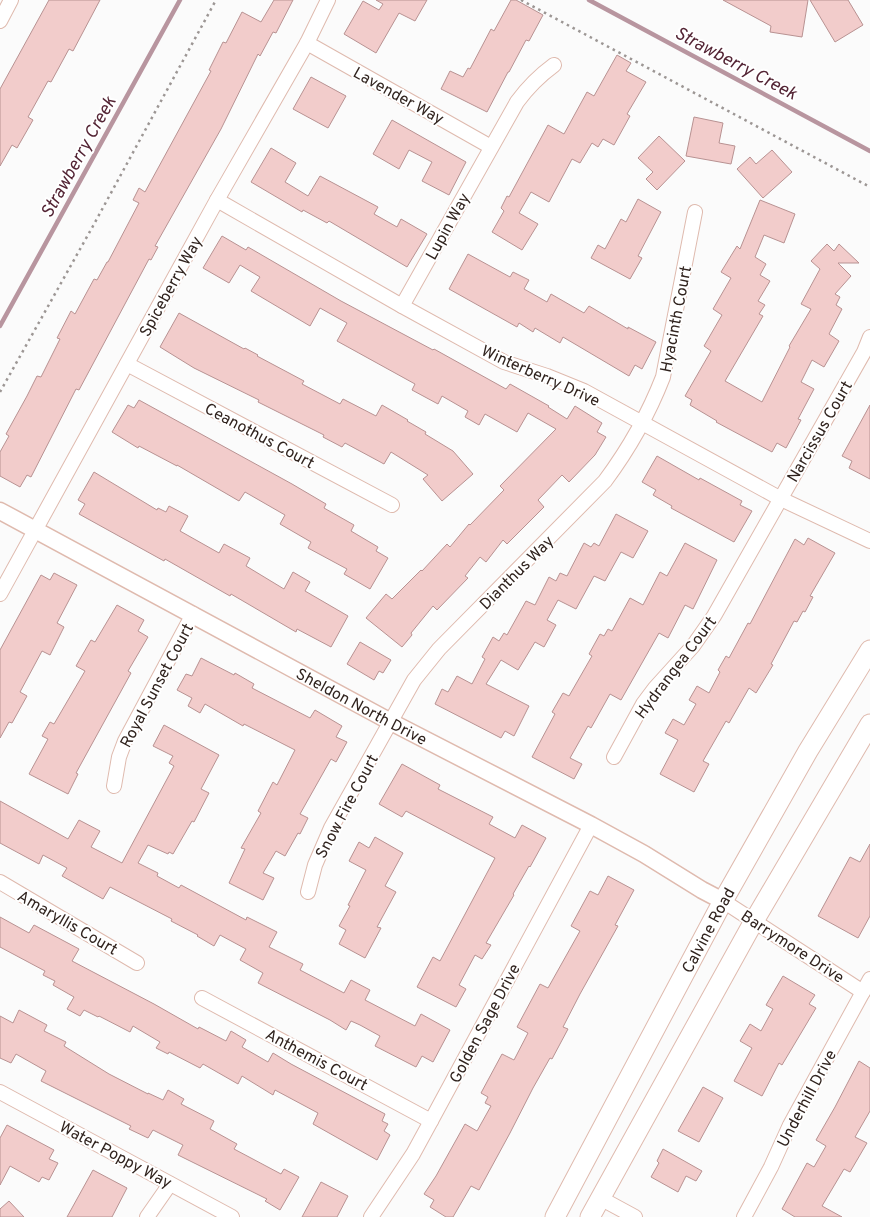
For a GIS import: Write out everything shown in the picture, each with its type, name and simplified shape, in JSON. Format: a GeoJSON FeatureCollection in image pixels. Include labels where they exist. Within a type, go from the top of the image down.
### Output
{"type":"FeatureCollection","features":[{"type":"Feature","properties":{"kind":"main road","name":"Calvine Road"},"geometry":{"type":"LineString","coordinates":[[555,1217],[723,901],[808,751],[870,650]]}},
{"type":"Feature","properties":{"kind":"main road"},"geometry":{"type":"LineString","coordinates":[[590,1217],[754,921],[870,724]]}},
{"type":"Feature","properties":{"kind":"street"},"geometry":{"type":"LineString","coordinates":[[0,21],[11,0]]}},
{"type":"Feature","properties":{"kind":"street","name":"Spiceberry Way"},"geometry":{"type":"LineString","coordinates":[[0,594],[217,200],[307,43],[328,0]]}},
{"type":"Feature","properties":{"kind":"street","name":"Lavender Way"},"geometry":{"type":"LineString","coordinates":[[307,43],[492,147]]}},
{"type":"Feature","properties":{"kind":"street","name":"Lupin Way"},"geometry":{"type":"LineString","coordinates":[[402,306],[517,102],[527,88],[554,65]]}},
{"type":"Feature","properties":{"kind":"street","name":"Winterberry Drive"},"geometry":{"type":"LineString","coordinates":[[217,200],[504,362],[548,376],[584,391],[781,499],[870,541]]}},
{"type":"Feature","properties":{"kind":"street","name":"Hyacinth Court"},"geometry":{"type":"LineString","coordinates":[[642,422],[664,377],[695,212]]}},
{"type":"Feature","properties":{"kind":"street","name":"Narcissus Court"},"geometry":{"type":"LineString","coordinates":[[781,499],[864,352],[870,337]]}},
{"type":"Feature","properties":{"kind":"street","name":"Ceanothus Court"},"geometry":{"type":"LineString","coordinates":[[127,364],[392,506]]}},
{"type":"Feature","properties":{"kind":"street","name":"Dianthus Way"},"geometry":{"type":"LineString","coordinates":[[391,722],[414,680],[439,649],[592,495],[616,466],[642,422]]}},
{"type":"Feature","properties":{"kind":"street","name":"Hydrangea Court"},"geometry":{"type":"LineString","coordinates":[[614,758],[643,704],[705,631],[781,499]]}},
{"type":"Feature","properties":{"kind":"street","name":"Sheldon North Drive"},"geometry":{"type":"LineString","coordinates":[[0,511],[391,722],[591,825],[723,901]]}},
{"type":"Feature","properties":{"kind":"street","name":"Royal Sunset Court"},"geometry":{"type":"LineString","coordinates":[[114,786],[119,757],[125,741],[193,614]]}},
{"type":"Feature","properties":{"kind":"street","name":"Snow Fire Court"},"geometry":{"type":"LineString","coordinates":[[308,892],[315,864],[331,828],[391,722]]}},
{"type":"Feature","properties":{"kind":"street","name":"Golden Sage Drive"},"geometry":{"type":"LineString","coordinates":[[371,1217],[413,1154],[591,825]]}},
{"type":"Feature","properties":{"kind":"street","name":"Amaryllis Court"},"geometry":{"type":"LineString","coordinates":[[0,882],[137,962]]}},
{"type":"Feature","properties":{"kind":"street","name":"Barrymore Drive"},"geometry":{"type":"LineString","coordinates":[[723,901],[863,992]]}},
{"type":"Feature","properties":{"kind":"street","name":"Underhill Drive"},"geometry":{"type":"LineString","coordinates":[[744,1217],[771,1167],[790,1125],[870,979]]}},
{"type":"Feature","properties":{"kind":"street","name":"Anthemis Court"},"geometry":{"type":"LineString","coordinates":[[202,998],[431,1121]]}},
{"type":"Feature","properties":{"kind":"street","name":"Water Poppy Way"},"geometry":{"type":"LineString","coordinates":[[0,1092],[232,1217]]}},
{"type":"Feature","properties":{"kind":"street"},"geometry":{"type":"LineString","coordinates":[[147,1217],[170,1184]]}},
{"type":"Feature","properties":{"kind":"street"},"geometry":{"type":"LineString","coordinates":[[600,1198],[635,1217]]}},
{"type":"Feature","properties":{"kind":"path"},"geometry":{"type":"LineString","coordinates":[[0,392],[216,0]]}},
{"type":"Feature","properties":{"kind":"path"},"geometry":{"type":"LineString","coordinates":[[521,0],[870,187]]}},
{"type":"Feature","properties":{"kind":"building"},"geometry":{"type":"Polygon","coordinates":[[[49,0],[100,0],[73,51],[69,49],[51,82],[48,81],[28,117],[33,120],[17,148],[12,145],[0,166],[0,89],[49,0]]]}},
{"type":"Feature","properties":{"kind":"building"},"geometry":{"type":"Polygon","coordinates":[[[274,0],[293,0],[276,33],[273,32],[260,56],[258,54],[221,129],[155,246],[158,247],[151,260],[149,259],[79,390],[76,389],[31,477],[27,475],[20,487],[0,476],[0,452],[9,436],[6,434],[37,376],[41,377],[60,339],[57,338],[71,311],[75,314],[94,279],[97,280],[108,262],[139,203],[133,200],[139,188],[145,192],[211,71],[209,70],[223,42],[226,43],[242,12],[261,22],[274,0]]]}},
{"type":"Feature","properties":{"kind":"building"},"geometry":{"type":"Polygon","coordinates":[[[376,0],[427,0],[415,21],[399,13],[376,53],[344,34],[363,1],[379,10],[383,4],[376,0]]]}},
{"type":"Feature","properties":{"kind":"building"},"geometry":{"type":"Polygon","coordinates":[[[511,0],[516,0],[543,15],[529,41],[526,40],[487,112],[441,89],[450,71],[463,77],[468,68],[470,69],[491,29],[494,31],[511,0]]]}},
{"type":"Feature","properties":{"kind":"building"},"geometry":{"type":"Polygon","coordinates":[[[723,0],[808,0],[802,37],[770,32],[771,26],[723,0]]]}},
{"type":"Feature","properties":{"kind":"building"},"geometry":{"type":"Polygon","coordinates":[[[810,0],[848,0],[863,25],[835,42],[810,0]]]}},
{"type":"Feature","properties":{"kind":"building"},"geometry":{"type":"Polygon","coordinates":[[[617,55],[631,63],[626,71],[646,82],[627,114],[630,116],[614,145],[603,139],[598,147],[592,143],[580,163],[572,159],[549,202],[531,192],[519,213],[538,224],[522,250],[492,232],[504,211],[501,208],[507,196],[509,197],[548,125],[564,134],[587,92],[594,96],[617,55]]]}},
{"type":"Feature","properties":{"kind":"building"},"geometry":{"type":"Polygon","coordinates":[[[311,77],[346,96],[328,128],[293,109],[311,77]]]}},
{"type":"Feature","properties":{"kind":"building"},"geometry":{"type":"Polygon","coordinates":[[[694,117],[723,123],[719,143],[735,146],[731,164],[686,156],[694,117]]]}},
{"type":"Feature","properties":{"kind":"building"},"geometry":{"type":"Polygon","coordinates":[[[392,120],[466,162],[449,195],[422,181],[432,162],[409,150],[399,169],[373,154],[392,120]]]}},
{"type":"Feature","properties":{"kind":"building"},"geometry":{"type":"Polygon","coordinates":[[[659,136],[685,161],[657,190],[646,179],[653,172],[638,158],[659,136]]]}},
{"type":"Feature","properties":{"kind":"building"},"geometry":{"type":"Polygon","coordinates":[[[271,148],[296,163],[285,182],[308,196],[320,176],[378,207],[374,214],[397,227],[401,219],[427,234],[407,267],[329,221],[327,223],[303,210],[302,212],[251,182],[271,148]]]}},
{"type":"Feature","properties":{"kind":"building"},"geometry":{"type":"Polygon","coordinates":[[[772,150],[792,172],[763,198],[737,169],[750,157],[756,164],[772,150]]]}},
{"type":"Feature","properties":{"kind":"building"},"geometry":{"type":"Polygon","coordinates":[[[638,199],[661,212],[638,256],[642,258],[630,279],[591,258],[598,245],[605,249],[621,219],[626,222],[638,199]]]}},
{"type":"Feature","properties":{"kind":"building"},"geometry":{"type":"Polygon","coordinates":[[[760,200],[795,214],[784,243],[764,235],[755,257],[766,264],[760,275],[770,281],[758,301],[765,305],[759,314],[763,316],[725,381],[762,402],[789,346],[811,309],[801,304],[820,269],[811,261],[827,244],[834,251],[839,244],[859,263],[838,263],[851,276],[835,294],[840,297],[836,305],[842,309],[829,334],[839,341],[824,367],[812,360],[801,382],[814,389],[798,419],[801,420],[786,448],[777,443],[772,452],[716,422],[690,405],[692,400],[685,396],[711,351],[704,346],[722,315],[713,309],[731,278],[721,272],[737,246],[740,249],[760,200]]]}},
{"type":"Feature","properties":{"kind":"building"},"geometry":{"type":"Polygon","coordinates":[[[222,236],[246,250],[248,247],[341,301],[506,389],[510,384],[549,406],[567,419],[575,406],[602,423],[597,432],[606,437],[595,455],[569,482],[562,475],[538,500],[544,507],[507,544],[503,540],[486,562],[480,557],[465,576],[468,578],[437,610],[433,606],[402,647],[366,618],[386,594],[392,599],[447,544],[450,547],[469,524],[504,490],[500,486],[556,429],[528,413],[517,432],[485,414],[479,425],[465,417],[468,411],[442,396],[438,404],[412,390],[415,384],[337,341],[347,323],[320,308],[310,326],[251,291],[260,277],[240,265],[229,283],[203,268],[222,236]]]}},
{"type":"Feature","properties":{"kind":"building"},"geometry":{"type":"Polygon","coordinates":[[[468,254],[510,277],[513,272],[529,280],[524,289],[547,302],[551,294],[584,313],[589,306],[628,329],[628,327],[656,342],[642,369],[635,365],[629,376],[563,337],[560,343],[535,328],[533,332],[519,323],[517,327],[449,289],[468,254]]]}},
{"type":"Feature","properties":{"kind":"building"},"geometry":{"type":"Polygon","coordinates":[[[179,313],[304,381],[302,384],[340,404],[343,399],[376,416],[382,405],[408,420],[426,432],[425,434],[453,451],[473,474],[442,501],[423,479],[428,475],[391,452],[384,464],[345,443],[342,447],[323,437],[324,435],[258,402],[259,400],[194,368],[160,347],[179,313]]]}},
{"type":"Feature","properties":{"kind":"building"},"geometry":{"type":"Polygon","coordinates":[[[139,400],[292,484],[326,504],[324,508],[354,525],[351,531],[378,547],[376,551],[388,558],[370,589],[344,574],[347,569],[308,548],[311,542],[280,524],[285,515],[245,492],[239,501],[177,465],[139,446],[138,448],[112,432],[128,405],[134,408],[139,400]]]}},
{"type":"Feature","properties":{"kind":"building"},"geometry":{"type":"Polygon","coordinates":[[[870,405],[870,479],[849,468],[852,461],[842,456],[870,405]]]}},
{"type":"Feature","properties":{"kind":"building"},"geometry":{"type":"Polygon","coordinates":[[[657,456],[699,480],[700,478],[742,501],[740,505],[752,511],[734,542],[671,508],[672,506],[653,495],[656,490],[642,482],[657,456]]]}},
{"type":"Feature","properties":{"kind":"building"},"geometry":{"type":"Polygon","coordinates":[[[94,472],[157,510],[158,508],[166,512],[169,506],[188,516],[180,531],[219,553],[224,544],[250,558],[246,566],[284,589],[293,572],[310,582],[305,591],[348,616],[331,647],[297,629],[296,632],[231,594],[230,596],[79,514],[85,504],[78,500],[94,472]]]}},
{"type":"Feature","properties":{"kind":"building"},"geometry":{"type":"Polygon","coordinates":[[[616,514],[648,531],[633,558],[621,552],[605,581],[594,576],[576,609],[558,600],[547,620],[556,625],[544,647],[535,642],[518,670],[501,660],[486,684],[529,706],[514,736],[505,731],[501,738],[435,704],[442,689],[448,692],[457,676],[472,684],[485,659],[482,657],[493,637],[499,641],[504,633],[507,635],[526,601],[535,605],[549,577],[556,581],[560,573],[567,576],[584,543],[591,547],[594,543],[599,546],[616,514]]]}},
{"type":"Feature","properties":{"kind":"building"},"geometry":{"type":"Polygon","coordinates":[[[808,538],[835,553],[810,596],[813,597],[805,612],[803,611],[797,622],[794,621],[771,664],[773,665],[756,693],[749,688],[729,723],[726,721],[703,761],[709,764],[694,792],[660,774],[678,740],[665,733],[673,719],[684,725],[696,704],[689,700],[697,686],[709,693],[720,672],[718,670],[726,656],[729,658],[748,623],[750,624],[795,539],[804,545],[808,538]]]}},
{"type":"Feature","properties":{"kind":"building"},"geometry":{"type":"Polygon","coordinates":[[[685,543],[717,560],[693,609],[685,605],[668,638],[659,633],[621,700],[610,694],[591,728],[588,726],[570,758],[582,764],[574,779],[532,757],[555,714],[552,712],[563,693],[569,696],[592,656],[589,654],[600,634],[604,636],[608,629],[612,631],[630,598],[643,605],[660,572],[667,576],[685,543]]]}},
{"type":"Feature","properties":{"kind":"building"},"geometry":{"type":"Polygon","coordinates":[[[54,573],[77,585],[57,623],[64,627],[50,655],[42,651],[20,692],[27,696],[12,723],[9,722],[0,738],[0,650],[41,575],[50,580],[54,573]]]}},
{"type":"Feature","properties":{"kind":"building"},"geometry":{"type":"Polygon","coordinates":[[[117,605],[144,620],[138,631],[148,637],[128,671],[131,673],[76,773],[78,774],[68,794],[29,774],[48,739],[42,736],[50,722],[54,724],[85,671],[76,666],[91,640],[95,642],[117,605]]]}},
{"type":"Feature","properties":{"kind":"building"},"geometry":{"type":"Polygon","coordinates":[[[360,642],[391,660],[383,673],[379,671],[374,680],[347,664],[360,642]]]}},
{"type":"Feature","properties":{"kind":"building"},"geometry":{"type":"Polygon","coordinates":[[[201,658],[234,675],[235,673],[254,684],[252,688],[310,718],[315,710],[342,726],[336,737],[347,742],[336,762],[331,759],[300,814],[308,818],[300,834],[298,833],[285,856],[276,851],[263,873],[274,878],[263,900],[229,883],[245,849],[241,848],[261,813],[258,811],[273,782],[277,785],[295,750],[244,724],[243,726],[205,704],[200,713],[188,706],[192,698],[177,690],[186,674],[192,676],[201,658]]]}},
{"type":"Feature","properties":{"kind":"building"},"geometry":{"type":"Polygon","coordinates":[[[164,725],[219,755],[201,789],[209,793],[194,822],[192,821],[173,854],[169,852],[168,854],[148,845],[138,863],[158,873],[157,876],[179,888],[181,885],[246,920],[247,917],[277,932],[269,947],[303,964],[300,970],[344,993],[351,980],[370,990],[365,1000],[415,1026],[421,1014],[450,1030],[433,1062],[422,1056],[416,1067],[375,1046],[380,1036],[360,1025],[351,1021],[346,1030],[258,983],[263,973],[240,960],[246,949],[220,935],[214,946],[171,921],[172,919],[110,887],[103,899],[62,876],[67,868],[43,855],[39,864],[0,843],[0,801],[68,839],[79,820],[100,831],[91,847],[122,863],[174,766],[169,763],[173,756],[153,746],[164,725]]]}},
{"type":"Feature","properties":{"kind":"building"},"geometry":{"type":"Polygon","coordinates":[[[402,764],[440,785],[438,789],[493,817],[489,824],[515,838],[522,825],[546,838],[486,943],[491,945],[482,959],[475,955],[459,985],[466,989],[456,1007],[417,987],[433,957],[440,961],[495,858],[406,811],[402,817],[379,804],[402,764]]]}},
{"type":"Feature","properties":{"kind":"building"},"geometry":{"type":"Polygon","coordinates":[[[375,837],[403,853],[385,886],[396,892],[377,927],[381,928],[365,958],[339,944],[346,930],[339,926],[366,870],[349,861],[359,842],[369,848],[375,837]]]}},
{"type":"Feature","properties":{"kind":"building"},"geometry":{"type":"Polygon","coordinates":[[[870,844],[870,916],[858,938],[818,916],[850,857],[860,862],[870,844]]]}},
{"type":"Feature","properties":{"kind":"building"},"geometry":{"type":"Polygon","coordinates":[[[608,876],[634,890],[615,925],[618,926],[563,1027],[568,1029],[552,1059],[550,1058],[533,1088],[479,1190],[471,1186],[453,1217],[446,1217],[430,1207],[434,1200],[424,1194],[465,1124],[477,1131],[491,1106],[485,1103],[488,1097],[481,1093],[502,1054],[514,1060],[528,1033],[517,1027],[540,984],[548,988],[580,931],[571,926],[590,891],[598,895],[608,876]]]}},
{"type":"Feature","properties":{"kind":"building"},"geometry":{"type":"Polygon","coordinates":[[[0,917],[29,933],[34,925],[79,949],[72,961],[198,1029],[199,1027],[226,1041],[231,1031],[246,1040],[242,1047],[268,1062],[273,1053],[385,1114],[382,1121],[388,1124],[384,1131],[390,1135],[377,1160],[313,1124],[318,1113],[275,1090],[273,1095],[242,1076],[238,1084],[203,1064],[200,1068],[169,1052],[168,1054],[156,1048],[160,1042],[133,1026],[130,1032],[84,1010],[80,1016],[67,1009],[74,997],[53,985],[55,981],[43,975],[45,971],[0,947],[0,917]]]}},
{"type":"Feature","properties":{"kind":"building"},"geometry":{"type":"Polygon","coordinates":[[[783,976],[815,995],[809,1004],[816,1008],[782,1065],[779,1063],[762,1096],[734,1081],[752,1048],[740,1041],[750,1024],[761,1031],[773,1009],[766,1005],[783,976]]]}},
{"type":"Feature","properties":{"kind":"building"},"geometry":{"type":"Polygon","coordinates":[[[19,1010],[47,1025],[44,1031],[66,1042],[64,1046],[109,1074],[163,1100],[168,1090],[184,1099],[181,1104],[214,1121],[210,1129],[237,1144],[234,1149],[281,1174],[284,1169],[299,1177],[280,1210],[265,1201],[267,1199],[178,1155],[183,1145],[153,1130],[148,1138],[129,1129],[131,1126],[41,1081],[46,1071],[16,1054],[11,1063],[0,1058],[0,1016],[13,1023],[19,1010]]]}},
{"type":"Feature","properties":{"kind":"building"},"geometry":{"type":"Polygon","coordinates":[[[859,1061],[870,1068],[870,1111],[855,1137],[867,1143],[850,1172],[844,1169],[822,1206],[842,1217],[795,1217],[782,1209],[807,1163],[814,1167],[826,1146],[816,1140],[859,1061]]]}},
{"type":"Feature","properties":{"kind":"building"},"geometry":{"type":"Polygon","coordinates":[[[703,1087],[723,1098],[699,1142],[678,1131],[703,1087]]]}},
{"type":"Feature","properties":{"kind":"building"},"geometry":{"type":"Polygon","coordinates":[[[7,1125],[54,1150],[49,1159],[58,1163],[49,1180],[42,1177],[39,1182],[10,1166],[0,1185],[0,1138],[7,1125]]]}},
{"type":"Feature","properties":{"kind":"building"},"geometry":{"type":"Polygon","coordinates":[[[663,1149],[702,1171],[696,1181],[686,1176],[678,1192],[651,1177],[659,1163],[657,1161],[663,1149]]]}},
{"type":"Feature","properties":{"kind":"building"},"geometry":{"type":"Polygon","coordinates":[[[93,1170],[127,1188],[112,1217],[67,1217],[93,1170]]]}},
{"type":"Feature","properties":{"kind":"building"},"geometry":{"type":"Polygon","coordinates":[[[321,1182],[348,1196],[337,1217],[302,1217],[321,1182]]]}},
{"type":"Feature","properties":{"kind":"building"},"geometry":{"type":"Polygon","coordinates":[[[9,1201],[24,1217],[0,1217],[0,1209],[9,1201]]]}},
{"type":"Feature","properties":{"kind":"waterway","name":"Strawberry Creek"},"geometry":{"type":"LineString","coordinates":[[0,326],[180,0]]}},
{"type":"Feature","properties":{"kind":"waterway","name":"Strawberry Creek"},"geometry":{"type":"LineString","coordinates":[[589,0],[870,151]]}}]}
